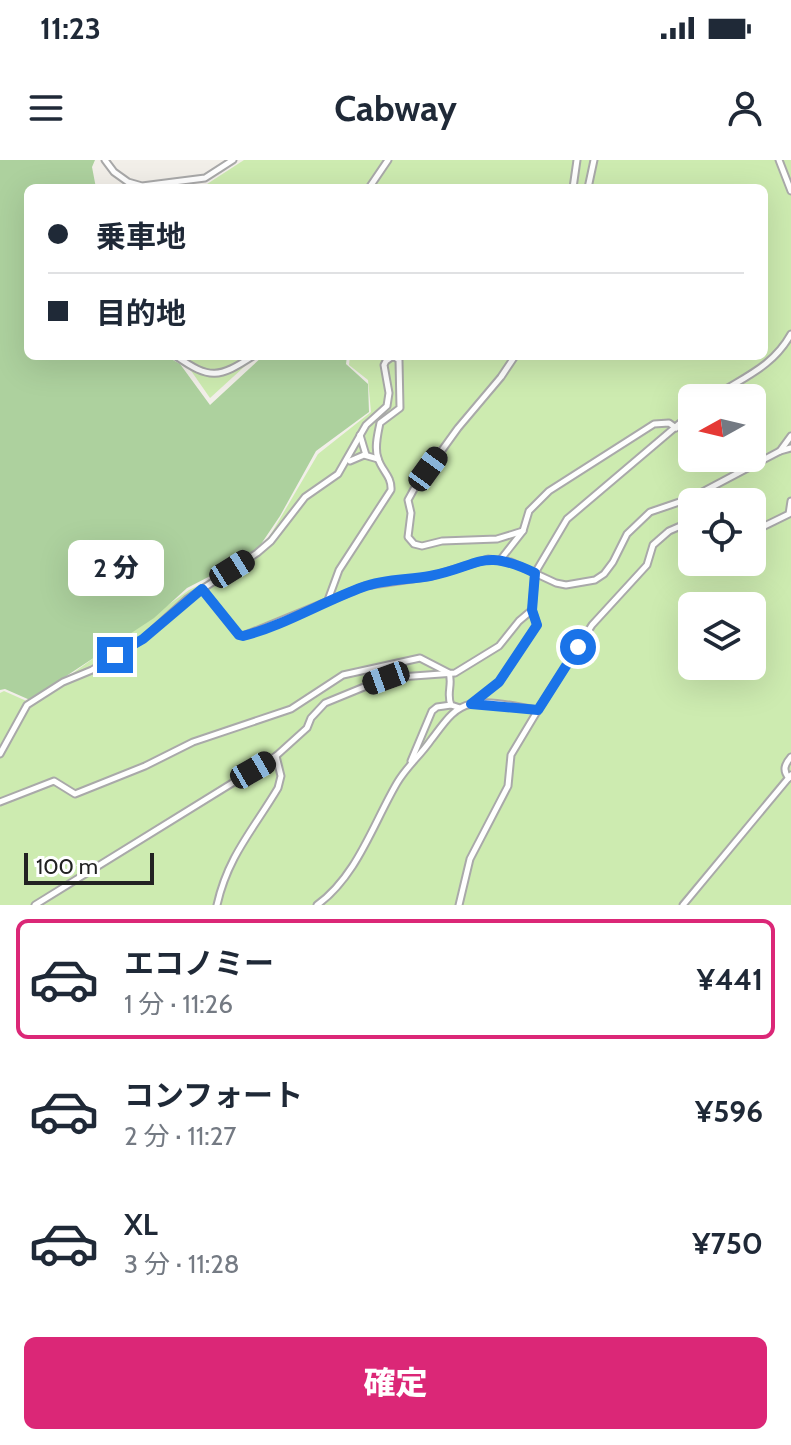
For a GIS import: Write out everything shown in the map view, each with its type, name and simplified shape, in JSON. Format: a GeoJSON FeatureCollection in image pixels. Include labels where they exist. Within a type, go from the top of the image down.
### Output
{"type":"FeatureCollection","features":[{"type":"Feature","properties":{"kind":"lane"},"geometry":{"type":"LineString","coordinates":[[105,160],[114,172],[135,184]]}},
{"type":"Feature","properties":{"kind":"lane"},"geometry":{"type":"LineString","coordinates":[[158,184],[205,178],[233,160]]}},
{"type":"Feature","properties":{"kind":"lane"},"geometry":{"type":"LineString","coordinates":[[372,184],[388,160]]}},
{"type":"Feature","properties":{"kind":"lane"},"geometry":{"type":"LineString","coordinates":[[574,184],[577,160]]}},
{"type":"Feature","properties":{"kind":"lane"},"geometry":{"type":"LineString","coordinates":[[589,184],[594,160]]}},
{"type":"Feature","properties":{"kind":"lane"},"geometry":{"type":"LineString","coordinates":[[779,160],[791,191]]}},
{"type":"Feature","properties":{"kind":"lane"},"geometry":{"type":"LineString","coordinates":[[736,384],[781,353],[791,334]]}},
{"type":"Feature","properties":{"kind":"lane"},"geometry":{"type":"LineString","coordinates":[[182,360],[196,370],[214,374],[226,373],[247,360]]}},
{"type":"Feature","properties":{"kind":"lane"},"geometry":{"type":"LineString","coordinates":[[346,465],[370,419],[387,406],[389,393],[384,365],[388,360]]}},
{"type":"Feature","properties":{"kind":"lane"},"geometry":{"type":"LineString","coordinates":[[328,600],[339,570],[391,490],[390,479],[378,459],[380,423],[397,411],[401,404],[397,360]]}},
{"type":"Feature","properties":{"kind":"lane"},"geometry":{"type":"LineString","coordinates":[[512,360],[414,489],[408,500],[411,513],[408,537],[414,544],[422,546],[442,541],[497,539],[523,531]]}},
{"type":"Feature","properties":{"kind":"lane"},"geometry":{"type":"LineString","coordinates":[[411,761],[426,748],[450,715],[493,689],[537,625],[532,610],[535,573],[567,519],[586,500],[676,428],[669,423],[654,424],[567,479],[529,511],[523,531],[501,559]]}},
{"type":"Feature","properties":{"kind":"lane"},"geometry":{"type":"LineString","coordinates":[[360,435],[367,456]]}},
{"type":"Feature","properties":{"kind":"lane"},"geometry":{"type":"LineString","coordinates":[[780,451],[791,436]]}},
{"type":"Feature","properties":{"kind":"lane"},"geometry":{"type":"LineString","coordinates":[[202,589],[243,636],[365,586],[432,576],[488,559],[501,559],[566,585],[595,580],[613,562],[627,534],[650,512],[691,498],[791,448]]}},
{"type":"Feature","properties":{"kind":"lane"},"geometry":{"type":"LineString","coordinates":[[0,754],[27,705],[33,700],[143,639],[202,589],[264,547],[305,497],[346,465],[358,457],[378,459]]}},
{"type":"Feature","properties":{"kind":"lane"},"geometry":{"type":"LineString","coordinates":[[766,525],[789,514],[791,501]]}},
{"type":"Feature","properties":{"kind":"lane"},"geometry":{"type":"LineString","coordinates":[[459,905],[470,859],[501,804],[511,777],[511,755],[592,625],[647,565],[653,545],[678,527]]}},
{"type":"Feature","properties":{"kind":"lane"},"geometry":{"type":"LineString","coordinates":[[35,905],[276,756],[307,728],[311,718],[325,703],[386,678],[455,673],[499,646],[532,610]]}},
{"type":"Feature","properties":{"kind":"lane"},"geometry":{"type":"LineString","coordinates":[[0,802],[54,781],[75,794],[96,787],[193,742],[291,709],[343,675],[420,658],[449,673]]}},
{"type":"Feature","properties":{"kind":"lane"},"geometry":{"type":"LineString","coordinates":[[449,673],[451,705]]}},
{"type":"Feature","properties":{"kind":"lane"},"geometry":{"type":"LineString","coordinates":[[471,704],[538,710]]}},
{"type":"Feature","properties":{"kind":"lane"},"geometry":{"type":"LineString","coordinates":[[317,905],[350,868],[379,822],[411,761],[432,711],[451,705],[460,708]]}},
{"type":"Feature","properties":{"kind":"lane"},"geometry":{"type":"LineString","coordinates":[[217,905],[223,877],[231,860],[278,788],[281,776],[276,756]]}},
{"type":"Feature","properties":{"kind":"lane"},"geometry":{"type":"LineString","coordinates":[[683,905],[790,777],[784,771],[791,757]]}},
{"type":"Feature","properties":{"kind":"green space"},"geometry":{"type":"Polygon","coordinates":[[[0,160],[95,160],[92,167],[95,184],[24,184],[24,360],[173,360],[180,364],[210,405],[259,360],[346,360],[346,364],[368,384],[369,412],[316,451],[280,516],[255,553],[187,588],[154,618],[30,700],[5,689],[0,690],[0,160]]]}},
{"type":"Feature","properties":{"kind":"green space"},"geometry":{"type":"Polygon","coordinates":[[[244,160],[791,160],[791,905],[0,905],[0,693],[4,691],[31,703],[189,590],[258,556],[318,454],[371,412],[368,380],[349,365],[350,360],[768,360],[768,184],[207,184],[244,160]]]}},
{"type":"Feature","properties":{"kind":"green space"},"geometry":{"type":"Polygon","coordinates":[[[182,360],[252,360],[210,398],[182,360]]]}},
{"type":"Feature","properties":{"kind":"route"},"geometry":{"type":"LineString","coordinates":[[115,655],[143,639],[202,589],[243,636],[365,586],[432,576],[488,559],[511,562],[535,573],[532,610],[537,625],[499,682],[471,704],[538,710],[578,647]]}}]}
